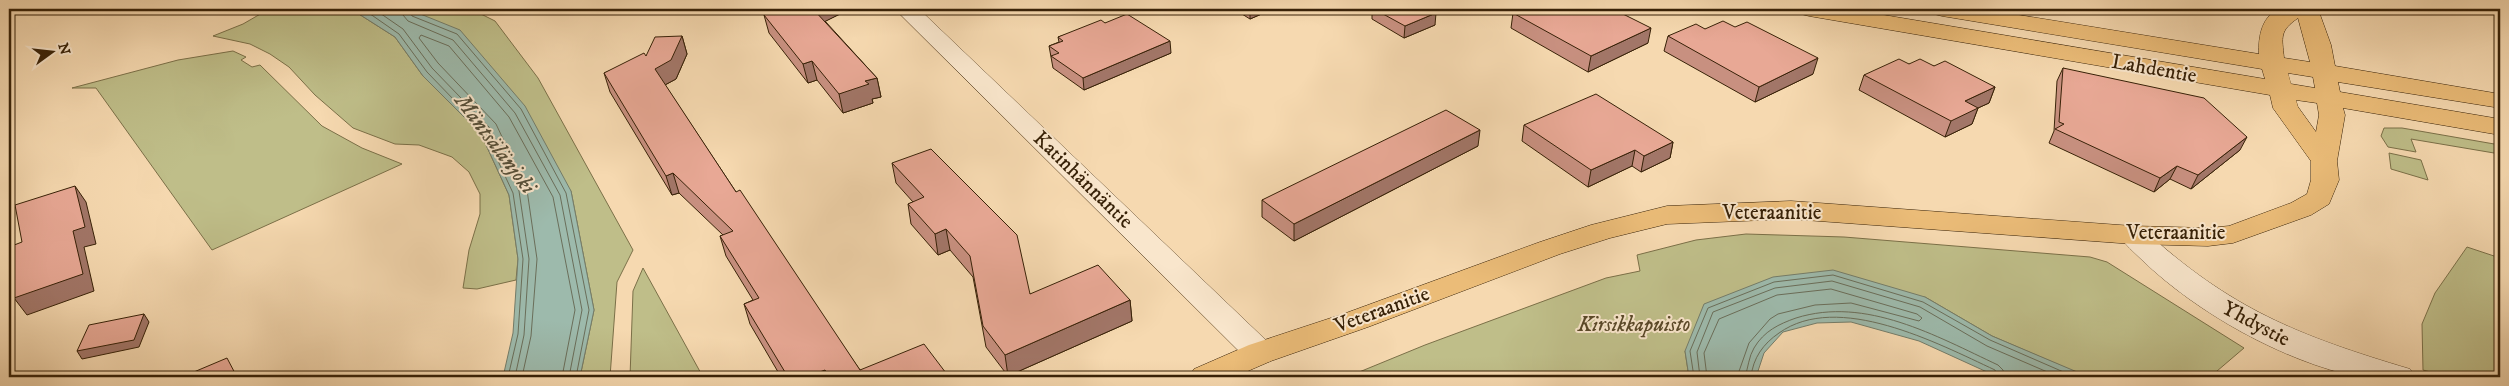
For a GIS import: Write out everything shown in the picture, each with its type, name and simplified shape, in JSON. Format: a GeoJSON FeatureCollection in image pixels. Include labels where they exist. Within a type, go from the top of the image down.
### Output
{"type":"FeatureCollection","features":[{"type":"Feature","properties":{"kind":"main road","name":"Lahdentie"},"geometry":{"type":"LineString","coordinates":[[1808,9],[2500,127]]}},
{"type":"Feature","properties":{"kind":"main road","name":"Lahdentie"},"geometry":{"type":"LineString","coordinates":[[1942,9],[2272,62],[2500,102]]}},
{"type":"Feature","properties":{"kind":"main road"},"geometry":{"type":"LineString","coordinates":[[2296,9],[2277,22],[2270,36],[2272,62],[2286,108],[2324,160]]}},
{"type":"Feature","properties":{"kind":"main road","name":"Veteraanitie"},"geometry":{"type":"LineString","coordinates":[[1205,377],[1260,353],[1357,320],[1559,245],[1601,231],[1668,216],[1791,210],[2133,235],[2208,237],[2233,234],[2302,209],[2319,198],[2325,180],[2324,160],[2332,116],[2319,45],[2307,9]]}},
{"type":"Feature","properties":{"kind":"street","name":"Katinhännäntie"},"geometry":{"type":"LineString","coordinates":[[906,9],[1260,353]]}},
{"type":"Feature","properties":{"kind":"street","name":"Yhdystie"},"geometry":{"type":"LineString","coordinates":[[2133,235],[2156,258],[2194,288],[2252,326],[2307,350],[2400,377]]}},
{"type":"Feature","properties":{"kind":"green space"},"geometry":{"type":"Polygon","coordinates":[[[269,9],[351,9],[395,37],[423,76],[481,134],[509,195],[518,259],[516,280],[477,289],[463,288],[469,250],[480,214],[480,194],[469,172],[452,157],[419,145],[395,144],[353,128],[315,95],[289,67],[270,54],[250,44],[213,36],[243,24],[269,9]]]}},
{"type":"Feature","properties":{"kind":"green space"},"geometry":{"type":"Polygon","coordinates":[[[408,9],[471,9],[495,21],[538,78],[633,250],[617,282],[610,377],[580,377],[594,310],[571,191],[408,9]]]}},
{"type":"Feature","properties":{"kind":"green space"},"geometry":{"type":"Polygon","coordinates":[[[233,51],[246,57],[241,60],[252,67],[260,65],[322,126],[362,148],[402,164],[212,250],[96,88],[72,88],[178,60],[233,51]]]}},
{"type":"Feature","properties":{"kind":"green space"},"geometry":{"type":"Polygon","coordinates":[[[2384,128],[2402,128],[2500,145],[2500,154],[2411,139],[2416,152],[2388,147],[2381,136],[2384,128]]]}},
{"type":"Feature","properties":{"kind":"green space"},"geometry":{"type":"Polygon","coordinates":[[[2389,153],[2421,160],[2428,180],[2391,169],[2389,153]]]}},
{"type":"Feature","properties":{"kind":"green space","name":"Kirsikkapuisto"},"geometry":{"type":"Polygon","coordinates":[[[1746,234],[1844,237],[2090,257],[2107,262],[2244,348],[2210,377],[2101,377],[2073,371],[1992,336],[1925,297],[1685,351],[1689,377],[1347,377],[1425,345],[1606,278],[1640,271],[1637,255],[1696,240],[1746,234]]]}},
{"type":"Feature","properties":{"kind":"green space"},"geometry":{"type":"Polygon","coordinates":[[[2467,247],[2500,258],[2500,377],[2449,377],[2423,370],[2422,324],[2435,293],[2467,247]]]}},
{"type":"Feature","properties":{"kind":"green space"},"geometry":{"type":"Polygon","coordinates":[[[643,268],[703,377],[630,377],[633,291],[643,268]]]}},
{"type":"Feature","properties":{"kind":"water","name":"Mäntsälänjoki"},"geometry":{"type":"Polygon","coordinates":[[[351,9],[408,9],[460,30],[525,106],[571,191],[594,310],[580,377],[503,377],[513,333],[518,259],[509,195],[481,134],[423,76],[395,37],[351,9]]]}},
{"type":"Feature","properties":{"kind":"water"},"geometry":{"type":"Polygon","coordinates":[[[1833,270],[1925,297],[1992,336],[2089,377],[1998,377],[1919,341],[1851,322],[1817,323],[1783,332],[1764,353],[1756,377],[1689,377],[1685,351],[1704,304],[1773,277],[1833,270]]]}},
{"type":"Feature","properties":{"kind":"building"},"geometry":{"type":"Polygon","coordinates":[[[777,9],[813,9],[877,78],[865,81],[869,84],[839,94],[812,61],[803,64],[764,15],[777,9]]]}},
{"type":"Feature","properties":{"kind":"building"},"geometry":{"type":"Polygon","coordinates":[[[1374,9],[1428,9],[1436,13],[1405,26],[1374,9]]]}},
{"type":"Feature","properties":{"kind":"building"},"geometry":{"type":"Polygon","coordinates":[[[1524,9],[1613,9],[1651,28],[1591,56],[1513,13],[1524,9]]]}},
{"type":"Feature","properties":{"kind":"building"},"geometry":{"type":"Polygon","coordinates":[[[1127,14],[1170,41],[1083,78],[1051,56],[1059,53],[1049,46],[1063,41],[1058,37],[1101,20],[1105,23],[1127,14]]]}},
{"type":"Feature","properties":{"kind":"building"},"geometry":{"type":"Polygon","coordinates":[[[1723,21],[1735,27],[1747,22],[1818,58],[1759,87],[1668,36],[1696,24],[1705,29],[1723,21]]]}},
{"type":"Feature","properties":{"kind":"building"},"geometry":{"type":"Polygon","coordinates":[[[682,36],[671,60],[655,69],[736,192],[740,190],[860,370],[924,344],[949,377],[830,377],[825,370],[806,377],[788,377],[744,304],[759,298],[720,236],[733,231],[673,173],[666,176],[604,73],[644,53],[646,56],[655,37],[682,36]]]}},
{"type":"Feature","properties":{"kind":"building"},"geometry":{"type":"Polygon","coordinates":[[[1899,59],[1909,64],[1920,59],[1934,66],[1945,61],[1995,87],[1965,101],[1978,108],[1951,121],[1864,75],[1899,59]]]}},
{"type":"Feature","properties":{"kind":"building"},"geometry":{"type":"Polygon","coordinates":[[[2063,68],[2204,98],[2247,137],[2198,175],[2177,166],[2160,178],[2055,129],[2064,124],[2059,122],[2063,68]]]}},
{"type":"Feature","properties":{"kind":"building"},"geometry":{"type":"Polygon","coordinates":[[[1596,94],[1673,142],[1644,156],[1635,150],[1591,170],[1524,125],[1596,94]]]}},
{"type":"Feature","properties":{"kind":"building"},"geometry":{"type":"Polygon","coordinates":[[[1446,110],[1480,130],[1294,224],[1262,200],[1446,110]]]}},
{"type":"Feature","properties":{"kind":"building"},"geometry":{"type":"Polygon","coordinates":[[[931,149],[1017,235],[1030,294],[1098,265],[1130,300],[1005,355],[983,326],[970,256],[946,229],[935,234],[908,204],[924,197],[892,163],[931,149]]]}},
{"type":"Feature","properties":{"kind":"building"},"geometry":{"type":"Polygon","coordinates":[[[75,186],[85,227],[73,231],[83,274],[14,298],[9,264],[9,247],[22,242],[15,205],[75,186]]]}},
{"type":"Feature","properties":{"kind":"building"},"geometry":{"type":"Polygon","coordinates":[[[144,314],[134,340],[77,351],[89,325],[144,314]]]}},
{"type":"Feature","properties":{"kind":"building"},"geometry":{"type":"Polygon","coordinates":[[[227,358],[237,377],[182,377],[227,358]]]}}]}
